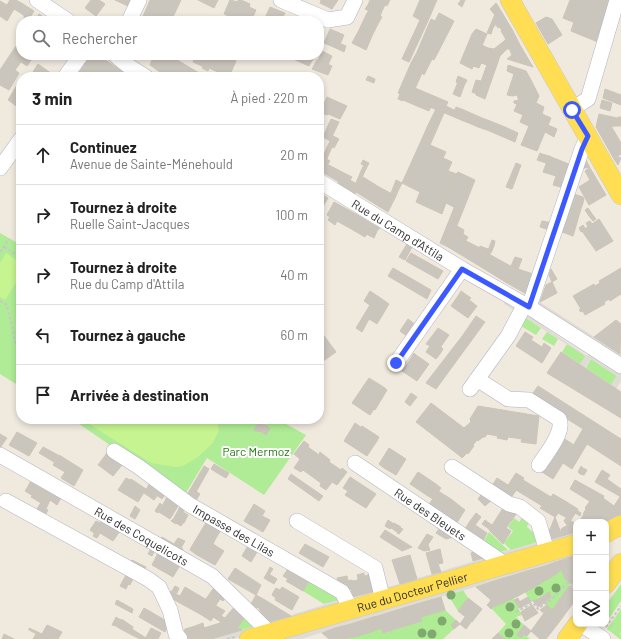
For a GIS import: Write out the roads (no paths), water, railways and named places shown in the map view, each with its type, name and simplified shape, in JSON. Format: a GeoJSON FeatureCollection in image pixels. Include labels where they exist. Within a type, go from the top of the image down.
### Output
{"type":"FeatureCollection","features":[{"type":"Feature","properties":{"kind":"main road"},"geometry":{"type":"LineString","coordinates":[[510,0],[621,195]]}},
{"type":"Feature","properties":{"kind":"main road"},"geometry":{"type":"LineString","coordinates":[[609,531],[621,525]]}},
{"type":"Feature","properties":{"kind":"main road"},"geometry":{"type":"LineString","coordinates":[[609,539],[621,539]]}},
{"type":"Feature","properties":{"kind":"main road","name":"Rue du Docteur Pellier"},"geometry":{"type":"LineString","coordinates":[[249,639],[547,551],[573,545]]}},
{"type":"Feature","properties":{"kind":"main road"},"geometry":{"type":"LineString","coordinates":[[609,580],[621,563]]}},
{"type":"Feature","properties":{"kind":"main road"},"geometry":{"type":"LineString","coordinates":[[567,639],[576,627]]}},
{"type":"Feature","properties":{"kind":"street"},"geometry":{"type":"LineString","coordinates":[[37,0],[61,16]]}},
{"type":"Feature","properties":{"kind":"street"},"geometry":{"type":"LineString","coordinates":[[131,16],[139,0]]}},
{"type":"Feature","properties":{"kind":"street"},"geometry":{"type":"LineString","coordinates":[[281,0],[319,16]]}},
{"type":"Feature","properties":{"kind":"street"},"geometry":{"type":"LineString","coordinates":[[324,18],[328,20],[347,18],[355,0]]}},
{"type":"Feature","properties":{"kind":"street"},"geometry":{"type":"LineString","coordinates":[[572,110],[588,99],[617,0]]}},
{"type":"Feature","properties":{"kind":"street"},"geometry":{"type":"LineString","coordinates":[[68,72],[77,60]]}},
{"type":"Feature","properties":{"kind":"street"},"geometry":{"type":"LineString","coordinates":[[121,60],[138,72]]}},
{"type":"Feature","properties":{"kind":"street"},"geometry":{"type":"LineString","coordinates":[[539,465],[560,432],[561,424],[559,420],[529,400],[508,399],[473,384],[508,336],[527,306],[582,149],[588,136]]}},
{"type":"Feature","properties":{"kind":"street"},"geometry":{"type":"LineString","coordinates":[[0,168],[16,146]]}},
{"type":"Feature","properties":{"kind":"street","name":"Rue du Camp d'Attila"},"geometry":{"type":"LineString","coordinates":[[324,184],[462,269],[527,306],[621,366]]}},
{"type":"Feature","properties":{"kind":"street"},"geometry":{"type":"LineString","coordinates":[[396,363],[462,269]]}},
{"type":"Feature","properties":{"kind":"street","name":"Impasse des Lilas"},"geometry":{"type":"LineString","coordinates":[[114,450],[190,505],[342,592],[351,609]]}},
{"type":"Feature","properties":{"kind":"street","name":"Rue des Coquelicots"},"geometry":{"type":"LineString","coordinates":[[0,455],[212,576],[270,633]]}},
{"type":"Feature","properties":{"kind":"street","name":"Rue des Bleuets"},"geometry":{"type":"LineString","coordinates":[[355,463],[505,564]]}},
{"type":"Feature","properties":{"kind":"street"},"geometry":{"type":"LineString","coordinates":[[452,467],[509,504],[520,507],[538,521],[547,551]]}},
{"type":"Feature","properties":{"kind":"street"},"geometry":{"type":"LineString","coordinates":[[6,501],[148,579],[159,587],[170,610],[176,634],[180,639]]}},
{"type":"Feature","properties":{"kind":"street"},"geometry":{"type":"LineString","coordinates":[[297,520],[375,568],[383,600]]}},
{"type":"Feature","properties":{"kind":"street"},"geometry":{"type":"LineString","coordinates":[[585,627],[601,638]]}},
{"type":"Feature","properties":{"kind":"park label","name":"Parc Mermoz"},"geometry":{"type":"Point","coordinates":[256,451]}}]}
